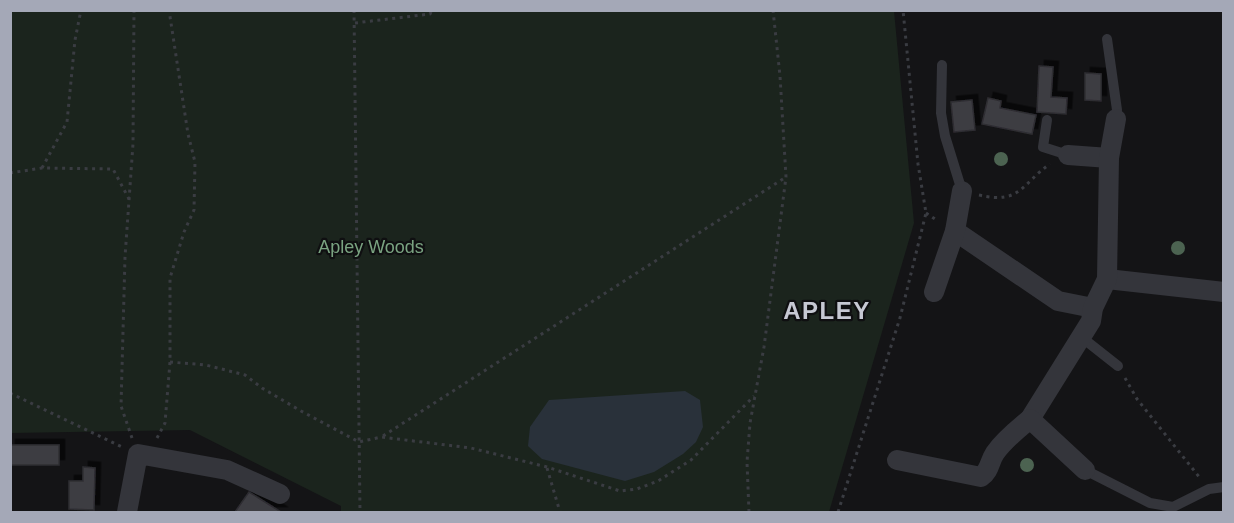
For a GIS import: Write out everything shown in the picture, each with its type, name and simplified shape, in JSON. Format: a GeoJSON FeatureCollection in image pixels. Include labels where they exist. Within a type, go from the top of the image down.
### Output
{"type":"FeatureCollection","features":[{"type":"Feature","properties":{"kind":"street"},"geometry":{"type":"LineString","coordinates":[[897,460],[981,477],[988,472],[993,455],[1008,437],[1030,419],[1090,321],[1092,308],[1107,279],[1109,158],[1116,120]]}},
{"type":"Feature","properties":{"kind":"street"},"geometry":{"type":"LineString","coordinates":[[1068,155],[1109,158]]}},
{"type":"Feature","properties":{"kind":"street"},"geometry":{"type":"LineString","coordinates":[[934,292],[955,231],[962,191]]}},
{"type":"Feature","properties":{"kind":"street"},"geometry":{"type":"LineString","coordinates":[[955,231],[1058,300],[1092,308]]}},
{"type":"Feature","properties":{"kind":"street"},"geometry":{"type":"LineString","coordinates":[[1107,279],[1224,292]]}},
{"type":"Feature","properties":{"kind":"street"},"geometry":{"type":"LineString","coordinates":[[1030,419],[1085,470]]}},
{"type":"Feature","properties":{"kind":"street"},"geometry":{"type":"LineString","coordinates":[[128,513],[143,455],[227,470],[280,494]]}},
{"type":"Feature","properties":{"kind":"lane"},"geometry":{"type":"LineString","coordinates":[[1107,39],[1117,110],[1116,120]]}},
{"type":"Feature","properties":{"kind":"lane"},"geometry":{"type":"LineString","coordinates":[[942,65],[941,114],[945,136],[962,191]]}},
{"type":"Feature","properties":{"kind":"lane"},"geometry":{"type":"LineString","coordinates":[[1047,120],[1043,147],[1068,155]]}},
{"type":"Feature","properties":{"kind":"lane"},"geometry":{"type":"LineString","coordinates":[[1080,336],[1118,366]]}},
{"type":"Feature","properties":{"kind":"lane"},"geometry":{"type":"LineString","coordinates":[[1085,470],[1150,503],[1173,507],[1209,489],[1224,487]]}},
{"type":"Feature","properties":{"kind":"path"},"geometry":{"type":"LineString","coordinates":[[42,168],[68,122],[75,40],[81,10]]}},
{"type":"Feature","properties":{"kind":"path"},"geometry":{"type":"LineString","coordinates":[[134,10],[133,144],[125,257],[121,406],[143,455]]}},
{"type":"Feature","properties":{"kind":"path"},"geometry":{"type":"LineString","coordinates":[[143,455],[165,423],[170,362],[170,278],[184,232],[194,210],[195,162],[188,134],[169,10]]}},
{"type":"Feature","properties":{"kind":"path"},"geometry":{"type":"LineString","coordinates":[[354,10],[360,513]]}},
{"type":"Feature","properties":{"kind":"path"},"geometry":{"type":"LineString","coordinates":[[355,23],[430,14],[432,10]]}},
{"type":"Feature","properties":{"kind":"path"},"geometry":{"type":"LineString","coordinates":[[749,513],[747,462],[754,396],[764,347],[786,177],[780,76],[773,10]]}},
{"type":"Feature","properties":{"kind":"path"},"geometry":{"type":"LineString","coordinates":[[838,513],[900,318],[926,213],[918,164],[903,10]]}},
{"type":"Feature","properties":{"kind":"path"},"geometry":{"type":"LineString","coordinates":[[962,191],[992,198],[1017,194],[1048,165],[1068,155]]}},
{"type":"Feature","properties":{"kind":"path"},"geometry":{"type":"LineString","coordinates":[[10,173],[42,168],[113,169],[130,201]]}},
{"type":"Feature","properties":{"kind":"path"},"geometry":{"type":"LineString","coordinates":[[381,437],[786,177]]}},
{"type":"Feature","properties":{"kind":"path"},"geometry":{"type":"LineString","coordinates":[[170,362],[206,365],[245,375],[301,411],[359,442],[381,437],[471,448],[547,468],[620,491],[637,489],[658,481],[691,460],[754,396]]}},
{"type":"Feature","properties":{"kind":"path"},"geometry":{"type":"LineString","coordinates":[[1118,366],[1137,399],[1209,489]]}},
{"type":"Feature","properties":{"kind":"path"},"geometry":{"type":"LineString","coordinates":[[10,393],[143,455]]}},
{"type":"Feature","properties":{"kind":"path"},"geometry":{"type":"LineString","coordinates":[[547,468],[560,513]]}},
{"type":"Feature","properties":{"kind":"green space","name":"Apley Woods"},"geometry":{"type":"Polygon","coordinates":[[[10,11],[894,11],[914,223],[829,512],[341,512],[341,506],[190,430],[11,433],[10,11]]]}},
{"type":"Feature","properties":{"kind":"shaded area"},"geometry":{"type":"Polygon","coordinates":[[[685,391],[700,400],[703,427],[696,442],[683,454],[654,472],[625,481],[542,459],[528,446],[530,427],[549,400],[685,391]]]}},
{"type":"Feature","properties":{"kind":"building"},"geometry":{"type":"Polygon","coordinates":[[[1039,66],[1053,67],[1051,97],[1067,98],[1066,114],[1037,112],[1039,66]]]}},
{"type":"Feature","properties":{"kind":"building"},"geometry":{"type":"Polygon","coordinates":[[[1085,73],[1101,74],[1101,101],[1085,100],[1085,73]]]}},
{"type":"Feature","properties":{"kind":"building"},"geometry":{"type":"Polygon","coordinates":[[[988,98],[1001,101],[1000,108],[1036,115],[1032,134],[982,124],[988,98]]]}},
{"type":"Feature","properties":{"kind":"building"},"geometry":{"type":"Polygon","coordinates":[[[972,100],[975,130],[954,132],[951,102],[972,100]]]}},
{"type":"Feature","properties":{"kind":"building"},"geometry":{"type":"Polygon","coordinates":[[[10,445],[59,445],[59,465],[10,465],[10,445]]]}},
{"type":"Feature","properties":{"kind":"building"},"geometry":{"type":"Polygon","coordinates":[[[83,467],[95,468],[94,510],[69,509],[69,481],[83,481],[83,467]]]}},
{"type":"Feature","properties":{"kind":"building"},"geometry":{"type":"Polygon","coordinates":[[[249,492],[281,512],[235,512],[249,492]]]}},
{"type":"Feature","properties":{"kind":"district","name":"APLEY"},"geometry":{"type":"Point","coordinates":[827,310]}}]}
